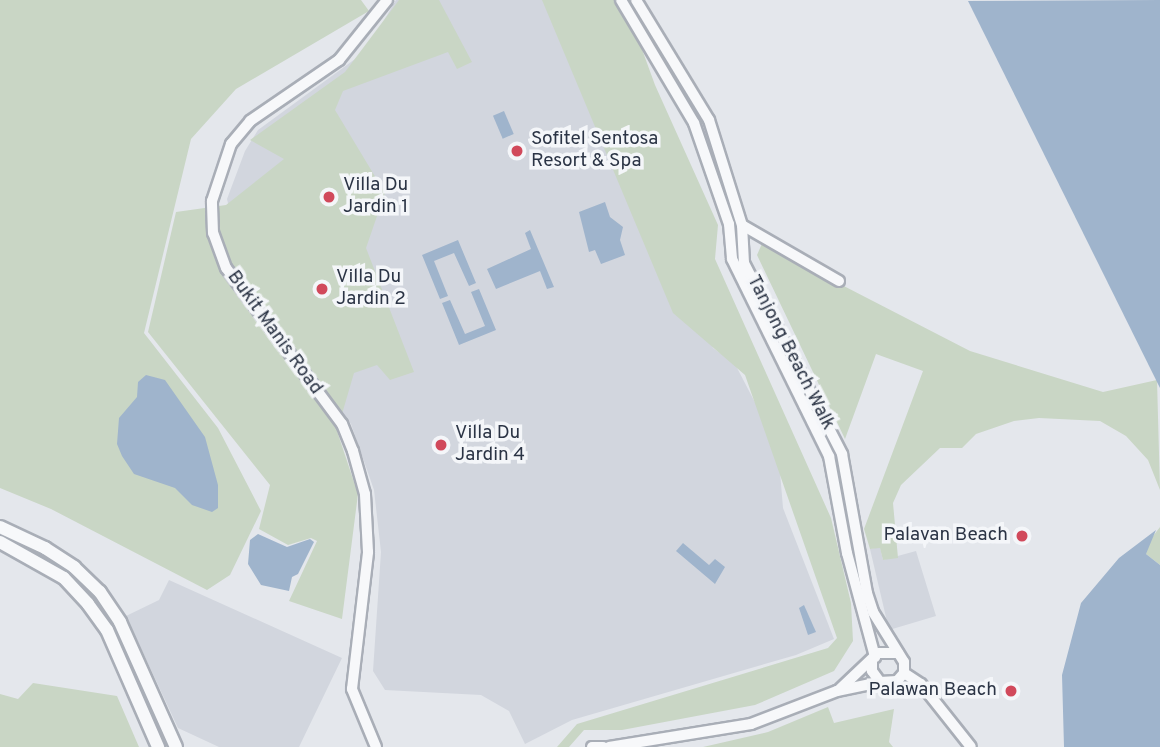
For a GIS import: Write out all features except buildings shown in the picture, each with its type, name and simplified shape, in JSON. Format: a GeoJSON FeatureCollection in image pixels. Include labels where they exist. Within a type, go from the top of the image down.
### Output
{"type":"FeatureCollection","features":[{"type":"Feature","properties":{"kind":"street","name":"Bukit Manis Road"},"geometry":{"type":"LineString","coordinates":[[376,747],[352,689],[368,552],[365,494],[341,424],[226,268],[213,233],[212,201],[232,144],[250,121],[339,60],[387,0]]}},
{"type":"Feature","properties":{"kind":"street","name":"Tanjong Beach Walk"},"geometry":{"type":"LineString","coordinates":[[621,0],[694,123],[729,224],[732,259],[829,456],[846,544],[874,659]]}},
{"type":"Feature","properties":{"kind":"street","name":"Tanjong Beach Walk"},"geometry":{"type":"LineString","coordinates":[[636,0],[709,120],[742,225],[744,263],[842,454],[873,612],[898,653]]}},
{"type":"Feature","properties":{"kind":"street"},"geometry":{"type":"LineString","coordinates":[[673,87],[684,80]]}},
{"type":"Feature","properties":{"kind":"street"},"geometry":{"type":"LineString","coordinates":[[742,225],[839,281]]}},
{"type":"Feature","properties":{"kind":"street"},"geometry":{"type":"LineString","coordinates":[[846,544],[855,524]]}},
{"type":"Feature","properties":{"kind":"street"},"geometry":{"type":"LineString","coordinates":[[0,527],[65,561],[100,592],[120,622],[176,747]]}},
{"type":"Feature","properties":{"kind":"street"},"geometry":{"type":"LineString","coordinates":[[0,542],[64,578],[88,604],[107,630],[158,747]]}},
{"type":"Feature","properties":{"kind":"street"},"geometry":{"type":"LineString","coordinates":[[837,691],[883,651],[898,653],[904,673],[921,684],[971,747]]}},
{"type":"Feature","properties":{"kind":"street"},"geometry":{"type":"LineString","coordinates":[[874,659],[873,675],[880,682]]}},
{"type":"Feature","properties":{"kind":"street"},"geometry":{"type":"LineString","coordinates":[[609,747],[631,746],[751,724],[837,691],[897,681],[904,673]]}},
{"type":"Feature","properties":{"kind":"street"},"geometry":{"type":"LineString","coordinates":[[592,747],[603,747]]}},
{"type":"Feature","properties":{"kind":"shaded area"},"geometry":{"type":"Polygon","coordinates":[[[396,0],[558,0],[678,252],[713,348],[735,364],[760,412],[780,472],[783,508],[834,639],[796,655],[572,720],[525,744],[509,711],[481,695],[385,690],[373,671],[381,552],[374,490],[351,424],[247,284],[227,199],[245,151],[258,130],[366,51],[396,0]]]}},
{"type":"Feature","properties":{"kind":"shaded area"},"geometry":{"type":"Polygon","coordinates":[[[880,547],[883,560],[916,551],[936,616],[889,630],[870,549],[880,547]]]}},
{"type":"Feature","properties":{"kind":"shaded area"},"geometry":{"type":"Polygon","coordinates":[[[169,580],[342,658],[299,747],[219,747],[178,728],[126,616],[159,600],[169,580]]]}},
{"type":"Feature","properties":{"kind":"green space"},"geometry":{"type":"Polygon","coordinates":[[[0,0],[361,0],[369,11],[236,89],[191,139],[144,333],[218,428],[261,511],[230,575],[207,590],[51,509],[0,488],[0,0]]]}},
{"type":"Feature","properties":{"kind":"green space"},"geometry":{"type":"Polygon","coordinates":[[[399,0],[439,0],[472,62],[457,69],[448,52],[343,91],[335,110],[385,193],[366,248],[414,372],[390,380],[377,365],[354,373],[337,431],[358,494],[342,619],[289,601],[317,541],[311,538],[288,545],[259,529],[270,485],[148,332],[176,212],[226,205],[284,159],[250,140],[345,72],[399,0]]]}},
{"type":"Feature","properties":{"kind":"green space"},"geometry":{"type":"Polygon","coordinates":[[[542,0],[624,0],[655,85],[718,225],[715,259],[831,518],[851,603],[853,641],[834,671],[755,705],[622,730],[584,730],[569,747],[557,747],[577,724],[828,648],[837,638],[745,375],[673,313],[542,0]]]}},
{"type":"Feature","properties":{"kind":"green space"},"geometry":{"type":"Polygon","coordinates":[[[774,236],[803,265],[970,351],[1103,392],[1157,380],[1160,490],[1148,460],[1126,436],[1100,421],[1039,418],[1014,421],[976,434],[962,448],[940,448],[901,485],[893,503],[898,558],[883,560],[880,548],[870,549],[864,529],[923,371],[876,354],[845,439],[757,255],[764,239],[774,236]]]}},
{"type":"Feature","properties":{"kind":"green space"},"geometry":{"type":"Polygon","coordinates":[[[1160,527],[1160,565],[1146,554],[1147,544],[1160,527]]]}},
{"type":"Feature","properties":{"kind":"green space"},"geometry":{"type":"Polygon","coordinates":[[[33,683],[117,696],[139,747],[0,747],[0,694],[18,699],[33,683]]]}},
{"type":"Feature","properties":{"kind":"green space"},"geometry":{"type":"Polygon","coordinates":[[[828,707],[834,723],[894,709],[889,742],[893,747],[703,747],[768,732],[828,707]]]}},
{"type":"Feature","properties":{"kind":"water"},"geometry":{"type":"Polygon","coordinates":[[[1160,0],[1160,388],[968,1],[1160,0]]]}},
{"type":"Feature","properties":{"kind":"water"},"geometry":{"type":"Polygon","coordinates":[[[504,111],[514,134],[503,139],[493,116],[504,111]]]}},
{"type":"Feature","properties":{"kind":"water"},"geometry":{"type":"Polygon","coordinates":[[[605,202],[610,217],[623,227],[620,240],[625,255],[601,264],[595,250],[589,252],[579,212],[605,202]]]}},
{"type":"Feature","properties":{"kind":"water"},"geometry":{"type":"Polygon","coordinates":[[[530,230],[554,287],[547,289],[540,271],[496,289],[487,269],[531,249],[525,233],[530,230]]]}},
{"type":"Feature","properties":{"kind":"water"},"geometry":{"type":"Polygon","coordinates":[[[458,240],[476,283],[469,286],[454,253],[434,261],[448,296],[440,299],[422,255],[458,240]]]}},
{"type":"Feature","properties":{"kind":"water"},"geometry":{"type":"Polygon","coordinates":[[[479,289],[496,330],[459,345],[442,303],[450,300],[465,334],[485,326],[471,292],[479,289]]]}},
{"type":"Feature","properties":{"kind":"water"},"geometry":{"type":"Polygon","coordinates":[[[146,375],[165,380],[205,437],[218,485],[218,508],[212,512],[192,505],[175,488],[134,474],[122,456],[117,444],[119,418],[137,397],[138,382],[146,375]]]}},
{"type":"Feature","properties":{"kind":"water"},"geometry":{"type":"Polygon","coordinates":[[[1156,530],[1146,554],[1160,565],[1160,747],[1064,747],[1062,675],[1081,603],[1119,558],[1156,530]]]}},
{"type":"Feature","properties":{"kind":"water"},"geometry":{"type":"Polygon","coordinates":[[[258,534],[287,547],[310,539],[314,542],[298,574],[292,577],[289,591],[261,585],[248,564],[250,540],[258,534]]]}},
{"type":"Feature","properties":{"kind":"water"},"geometry":{"type":"Polygon","coordinates":[[[683,543],[709,565],[715,559],[725,567],[715,584],[676,551],[683,543]]]}},
{"type":"Feature","properties":{"kind":"water"},"geometry":{"type":"Polygon","coordinates":[[[804,605],[816,632],[808,635],[799,608],[804,605]]]}},
{"type":"Feature","properties":{"kind":"place","name":"Sofitel Sentosa Resort & Spa"},"geometry":{"type":"Point","coordinates":[517,151]}},
{"type":"Feature","properties":{"kind":"place","name":"Villa Du Jardin 1"},"geometry":{"type":"Point","coordinates":[329,197]}},
{"type":"Feature","properties":{"kind":"place","name":"Villa Du Jardin 2"},"geometry":{"type":"Point","coordinates":[322,289]}},
{"type":"Feature","properties":{"kind":"place","name":"Villa Du Jardin 4"},"geometry":{"type":"Point","coordinates":[441,445]}},
{"type":"Feature","properties":{"kind":"place","name":"Palavan Beach"},"geometry":{"type":"Point","coordinates":[1022,536]}},
{"type":"Feature","properties":{"kind":"place","name":"Palawan Beach"},"geometry":{"type":"Point","coordinates":[1011,691]}}]}
